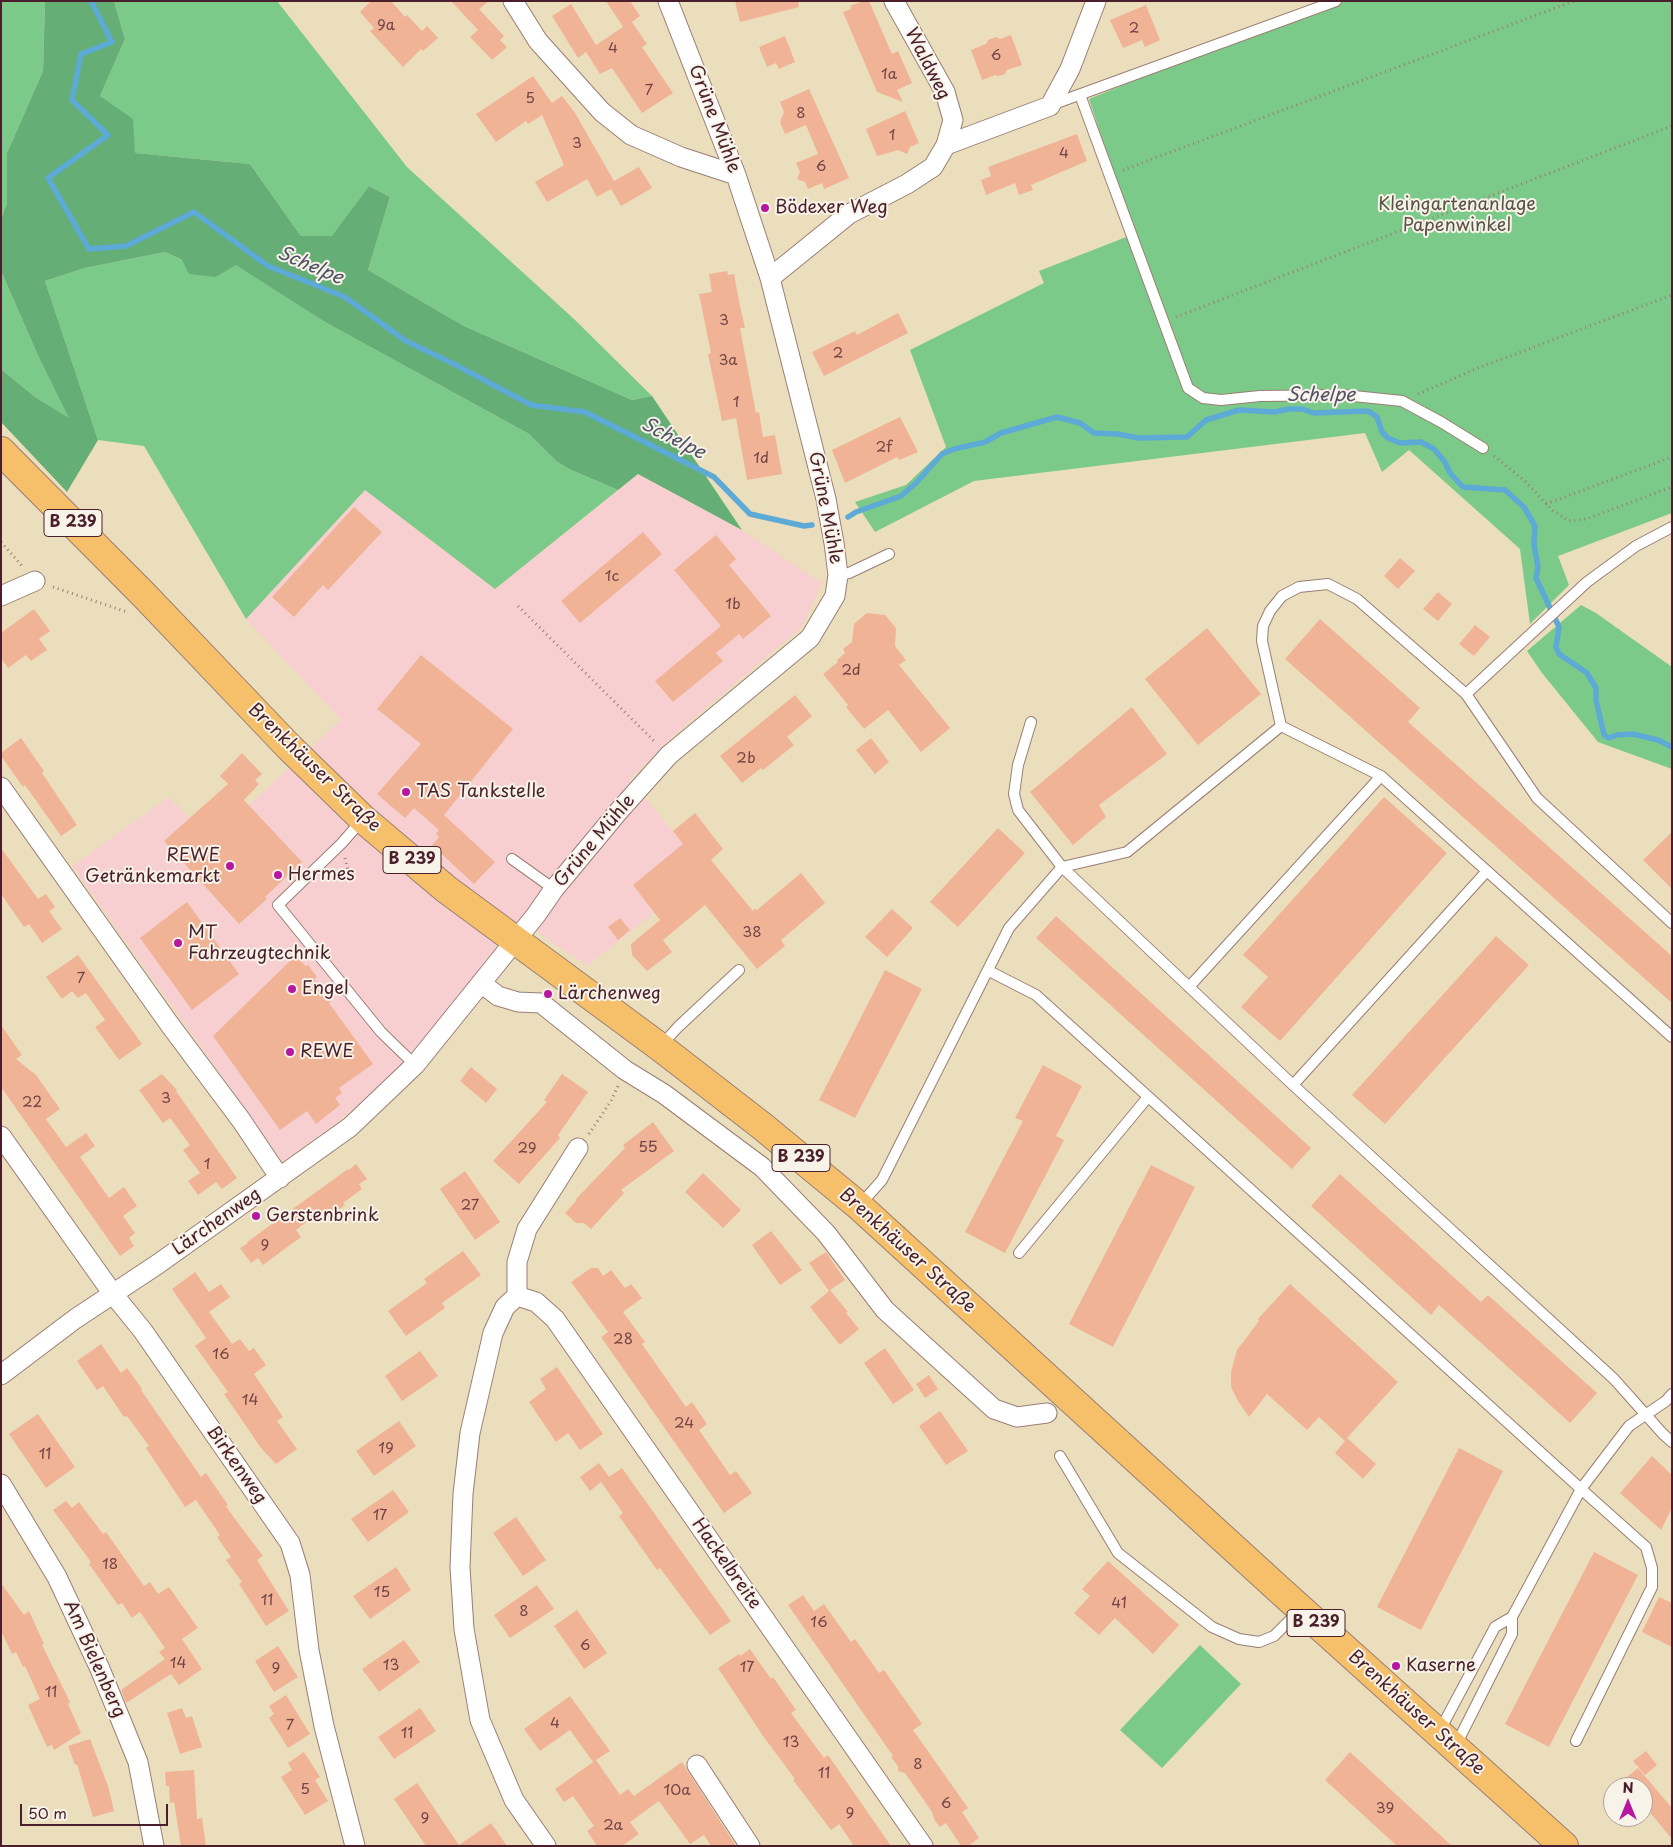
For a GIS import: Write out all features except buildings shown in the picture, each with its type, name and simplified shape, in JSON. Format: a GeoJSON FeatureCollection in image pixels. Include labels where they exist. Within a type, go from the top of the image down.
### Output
{"type":"FeatureCollection","features":[{"type":"Feature","properties":{"kind":"main road","name":"Brenkhäuser Straße"},"geometry":{"type":"LineString","coordinates":[[1,451],[144,595],[289,747],[363,819],[446,889],[660,1047],[762,1126],[859,1206],[1059,1406],[1301,1609],[1564,1846]]}},
{"type":"Feature","properties":{"kind":"street"},"geometry":{"type":"LineString","coordinates":[[513,1],[538,41],[602,112],[631,135],[681,158],[736,174]]}},
{"type":"Feature","properties":{"kind":"street","name":"Grüne Mühle"},"geometry":{"type":"LineString","coordinates":[[515,939],[618,812],[669,756],[810,638],[835,596],[838,575],[826,500],[770,278],[736,174],[668,1]]}},
{"type":"Feature","properties":{"kind":"street","name":"Waldweg"},"geometry":{"type":"LineString","coordinates":[[770,278],[849,214],[907,184],[933,167],[946,145],[953,120],[945,92],[894,1]]}},
{"type":"Feature","properties":{"kind":"street"},"geometry":{"type":"LineString","coordinates":[[946,145],[1050,106],[1070,68],[1096,1]]}},
{"type":"Feature","properties":{"kind":"street"},"geometry":{"type":"LineString","coordinates":[[1,596],[35,581]]}},
{"type":"Feature","properties":{"kind":"street"},"geometry":{"type":"LineString","coordinates":[[1,787],[170,1025],[241,1120],[280,1178]]}},
{"type":"Feature","properties":{"kind":"street","name":"Lärchenweg"},"geometry":{"type":"LineString","coordinates":[[1,1375],[74,1319],[280,1178],[350,1127],[415,1065],[515,939]]}},
{"type":"Feature","properties":{"kind":"street"},"geometry":{"type":"LineString","coordinates":[[481,983],[498,996],[518,1002],[541,1003],[625,1070],[664,1094],[762,1167],[826,1233],[885,1310],[994,1409],[1017,1417],[1059,1406]]}},
{"type":"Feature","properties":{"kind":"street","name":"Birkenweg"},"geometry":{"type":"LineString","coordinates":[[1,1136],[113,1294],[143,1331],[290,1543],[300,1575],[309,1650],[324,1726],[355,1846]]}},
{"type":"Feature","properties":{"kind":"street"},"geometry":{"type":"LineString","coordinates":[[546,1846],[514,1800],[480,1720],[464,1629],[460,1566],[463,1494],[470,1433],[493,1333],[505,1307],[517,1296],[517,1262],[527,1230],[578,1148]]}},
{"type":"Feature","properties":{"kind":"street","name":"Hackelbreite"},"geometry":{"type":"LineString","coordinates":[[517,1296],[536,1302],[555,1319],[923,1846]]}},
{"type":"Feature","properties":{"kind":"street","name":"Am Bielenberg"},"geometry":{"type":"LineString","coordinates":[[1,1484],[57,1577],[117,1709],[138,1762],[154,1846]]}},
{"type":"Feature","properties":{"kind":"street"},"geometry":{"type":"LineString","coordinates":[[697,1765],[750,1846]]}},
{"type":"Feature","properties":{"kind":"lane"},"geometry":{"type":"LineString","coordinates":[[1050,106],[1336,1]]}},
{"type":"Feature","properties":{"kind":"lane"},"geometry":{"type":"LineString","coordinates":[[1080,95],[1188,388],[1203,398],[1221,400],[1260,396],[1344,395],[1402,401],[1483,448]]}},
{"type":"Feature","properties":{"kind":"lane"},"geometry":{"type":"LineString","coordinates":[[1466,694],[1587,582],[1636,546],[1672,527]]}},
{"type":"Feature","properties":{"kind":"lane"},"geometry":{"type":"LineString","coordinates":[[838,575],[849,573],[889,554]]}},
{"type":"Feature","properties":{"kind":"lane"},"geometry":{"type":"LineString","coordinates":[[1281,726],[1262,641],[1263,626],[1270,611],[1282,596],[1299,587],[1328,584],[1357,599],[1466,694],[1537,798],[1672,923]]}},
{"type":"Feature","properties":{"kind":"lane"},"geometry":{"type":"LineString","coordinates":[[1031,722],[1018,765],[1014,794],[1018,810],[1062,867],[1293,1085],[1614,1379],[1672,1442]]}},
{"type":"Feature","properties":{"kind":"lane"},"geometry":{"type":"LineString","coordinates":[[1281,726],[1381,776],[1672,1037]]}},
{"type":"Feature","properties":{"kind":"lane"},"geometry":{"type":"LineString","coordinates":[[859,1206],[882,1180],[1009,928],[1062,867],[1127,852],[1281,726]]}},
{"type":"Feature","properties":{"kind":"lane"},"geometry":{"type":"LineString","coordinates":[[1189,987],[1381,776]]}},
{"type":"Feature","properties":{"kind":"lane"},"geometry":{"type":"LineString","coordinates":[[363,819],[342,843],[278,904],[381,1032],[415,1065]]}},
{"type":"Feature","properties":{"kind":"lane"},"geometry":{"type":"LineString","coordinates":[[512,859],[554,889]]}},
{"type":"Feature","properties":{"kind":"lane"},"geometry":{"type":"LineString","coordinates":[[1293,1085],[1486,872]]}},
{"type":"Feature","properties":{"kind":"lane"},"geometry":{"type":"LineString","coordinates":[[660,1047],[678,1027],[739,970]]}},
{"type":"Feature","properties":{"kind":"lane"},"geometry":{"type":"LineString","coordinates":[[989,971],[1036,995],[1646,1547],[1652,1568],[1652,1587],[1576,1741]]}},
{"type":"Feature","properties":{"kind":"lane"},"geometry":{"type":"LineString","coordinates":[[1019,1253],[1148,1098]]}},
{"type":"Feature","properties":{"kind":"lane"},"geometry":{"type":"LineString","coordinates":[[1446,1741],[1512,1634],[1512,1617],[1581,1489],[1629,1426],[1666,1401],[1672,1394]]}},
{"type":"Feature","properties":{"kind":"lane"},"geometry":{"type":"LineString","coordinates":[[1060,1456],[1118,1553],[1212,1627],[1239,1639],[1259,1642],[1274,1636],[1301,1609]]}},
{"type":"Feature","properties":{"kind":"lane"},"geometry":{"type":"LineString","coordinates":[[1446,1741],[1495,1627],[1512,1617]]}},
{"type":"Feature","properties":{"kind":"path"},"geometry":{"type":"LineString","coordinates":[[1110,175],[1574,1]]}},
{"type":"Feature","properties":{"kind":"path"},"geometry":{"type":"LineString","coordinates":[[1164,322],[1672,126]]}},
{"type":"Feature","properties":{"kind":"path"},"geometry":{"type":"LineString","coordinates":[[1402,401],[1478,368],[1672,295]]}},
{"type":"Feature","properties":{"kind":"path"},"geometry":{"type":"LineString","coordinates":[[1483,448],[1525,481],[1552,510],[1569,521],[1586,518],[1672,487]]}},
{"type":"Feature","properties":{"kind":"path"},"geometry":{"type":"LineString","coordinates":[[1546,504],[1672,457]]}},
{"type":"Feature","properties":{"kind":"path"},"geometry":{"type":"LineString","coordinates":[[1,542],[35,581]]}},
{"type":"Feature","properties":{"kind":"path"},"geometry":{"type":"LineString","coordinates":[[518,606],[669,756]]}},
{"type":"Feature","properties":{"kind":"path"},"geometry":{"type":"LineString","coordinates":[[342,843],[351,882]]}},
{"type":"Feature","properties":{"kind":"path"},"geometry":{"type":"LineString","coordinates":[[578,1148],[611,1101],[625,1070]]}},
{"type":"Feature","properties":{"kind":"shaded area"},"geometry":{"type":"Polygon","coordinates":[[[638,474],[742,530],[822,583],[802,627],[674,735],[630,779],[706,872],[587,966],[521,921],[412,1056],[343,1118],[283,1162],[72,866],[169,797],[211,840],[341,720],[246,619],[365,490],[495,589],[638,474]]]}},
{"type":"Feature","properties":{"kind":"green space"},"geometry":{"type":"Polygon","coordinates":[[[1,1],[45,1],[43,71],[7,153],[7,203],[1,219],[1,1]]]}},
{"type":"Feature","properties":{"kind":"green space"},"geometry":{"type":"Polygon","coordinates":[[[45,1],[114,1],[125,39],[100,96],[133,119],[135,153],[250,164],[301,236],[332,236],[369,186],[390,197],[368,270],[464,326],[632,400],[652,396],[742,530],[638,474],[618,490],[569,469],[556,461],[529,434],[325,322],[236,265],[216,277],[189,274],[182,260],[165,252],[85,268],[45,281],[98,440],[67,492],[1,422],[1,369],[35,397],[69,418],[40,360],[1,271],[1,219],[7,203],[7,153],[43,71],[45,1]]]}},
{"type":"Feature","properties":{"kind":"green space"},"geometry":{"type":"Polygon","coordinates":[[[114,1],[277,1],[407,167],[574,319],[652,396],[632,400],[464,326],[368,270],[390,197],[369,186],[332,237],[301,236],[250,164],[134,153],[100,96],[125,39],[114,1]]]}},
{"type":"Feature","properties":{"kind":"green space","name":"Kleingartenanlage Papenwinkel"},"geometry":{"type":"Polygon","coordinates":[[[1329,1],[1672,1],[1672,513],[1558,556],[1569,585],[1530,624],[1520,549],[1409,450],[1382,472],[1365,433],[974,481],[875,532],[855,502],[906,485],[946,447],[910,350],[1044,283],[1039,271],[1134,234],[1089,99],[1329,1]]]}},
{"type":"Feature","properties":{"kind":"green space"},"geometry":{"type":"Polygon","coordinates":[[[165,252],[216,277],[236,264],[325,322],[529,434],[556,461],[569,469],[618,490],[495,589],[365,490],[246,619],[144,446],[98,440],[45,281],[85,268],[165,252]]]}},
{"type":"Feature","properties":{"kind":"green space"},"geometry":{"type":"Polygon","coordinates":[[[1,271],[40,360],[70,419],[35,397],[1,369],[1,271]]]}},
{"type":"Feature","properties":{"kind":"green space"},"geometry":{"type":"Polygon","coordinates":[[[1581,605],[1596,613],[1672,667],[1672,769],[1598,742],[1542,673],[1527,651],[1581,605]]]}},
{"type":"Feature","properties":{"kind":"green space"},"geometry":{"type":"Polygon","coordinates":[[[1200,1645],[1241,1684],[1162,1768],[1120,1730],[1200,1645]]]}},
{"type":"Feature","properties":{"kind":"waterway","name":"Schelpe"},"geometry":{"type":"LineString","coordinates":[[91,1],[112,42],[81,54],[72,100],[108,135],[48,178],[89,249],[126,246],[194,212],[268,266],[345,297],[406,341],[531,405],[585,412],[714,477],[750,514],[804,526],[812,525]]}},
{"type":"Feature","properties":{"kind":"waterway","name":"Schelpe"},"geometry":{"type":"LineString","coordinates":[[848,517],[856,512],[901,496],[916,483],[942,454],[954,449],[985,442],[1001,433],[1057,417],[1080,423],[1094,433],[1117,434],[1139,438],[1187,437],[1206,420],[1239,410],[1275,412],[1288,409],[1302,409],[1314,413],[1368,411],[1377,417],[1382,432],[1388,438],[1400,443],[1421,442],[1434,449],[1445,462],[1450,473],[1463,487],[1505,490],[1524,507],[1535,526],[1534,544],[1538,567],[1536,578],[1559,627],[1556,647],[1559,654],[1587,673],[1596,688],[1596,700],[1604,735],[1609,738],[1617,735],[1633,734],[1658,740],[1672,747]]}},
{"type":"Feature","properties":{"kind":"place","name":"Bödexer Weg"},"geometry":{"type":"Point","coordinates":[765,208]}},
{"type":"Feature","properties":{"kind":"place","name":"TAS Tankstelle"},"geometry":{"type":"Point","coordinates":[406,792]}},
{"type":"Feature","properties":{"kind":"place","name":"REWE Getränkemarkt"},"geometry":{"type":"Point","coordinates":[230,866]}},
{"type":"Feature","properties":{"kind":"place","name":"Hermes"},"geometry":{"type":"Point","coordinates":[278,875]}},
{"type":"Feature","properties":{"kind":"place","name":"MT Fahrzeugtechnik"},"geometry":{"type":"Point","coordinates":[178,943]}},
{"type":"Feature","properties":{"kind":"place","name":"Engel"},"geometry":{"type":"Point","coordinates":[292,989]}},
{"type":"Feature","properties":{"kind":"place","name":"Lärchenweg"},"geometry":{"type":"Point","coordinates":[548,994]}},
{"type":"Feature","properties":{"kind":"place","name":"REWE"},"geometry":{"type":"Point","coordinates":[290,1052]}},
{"type":"Feature","properties":{"kind":"place","name":"Gerstenbrink"},"geometry":{"type":"Point","coordinates":[256,1216]}},
{"type":"Feature","properties":{"kind":"place","name":"Kaserne"},"geometry":{"type":"Point","coordinates":[1396,1666]}}]}
